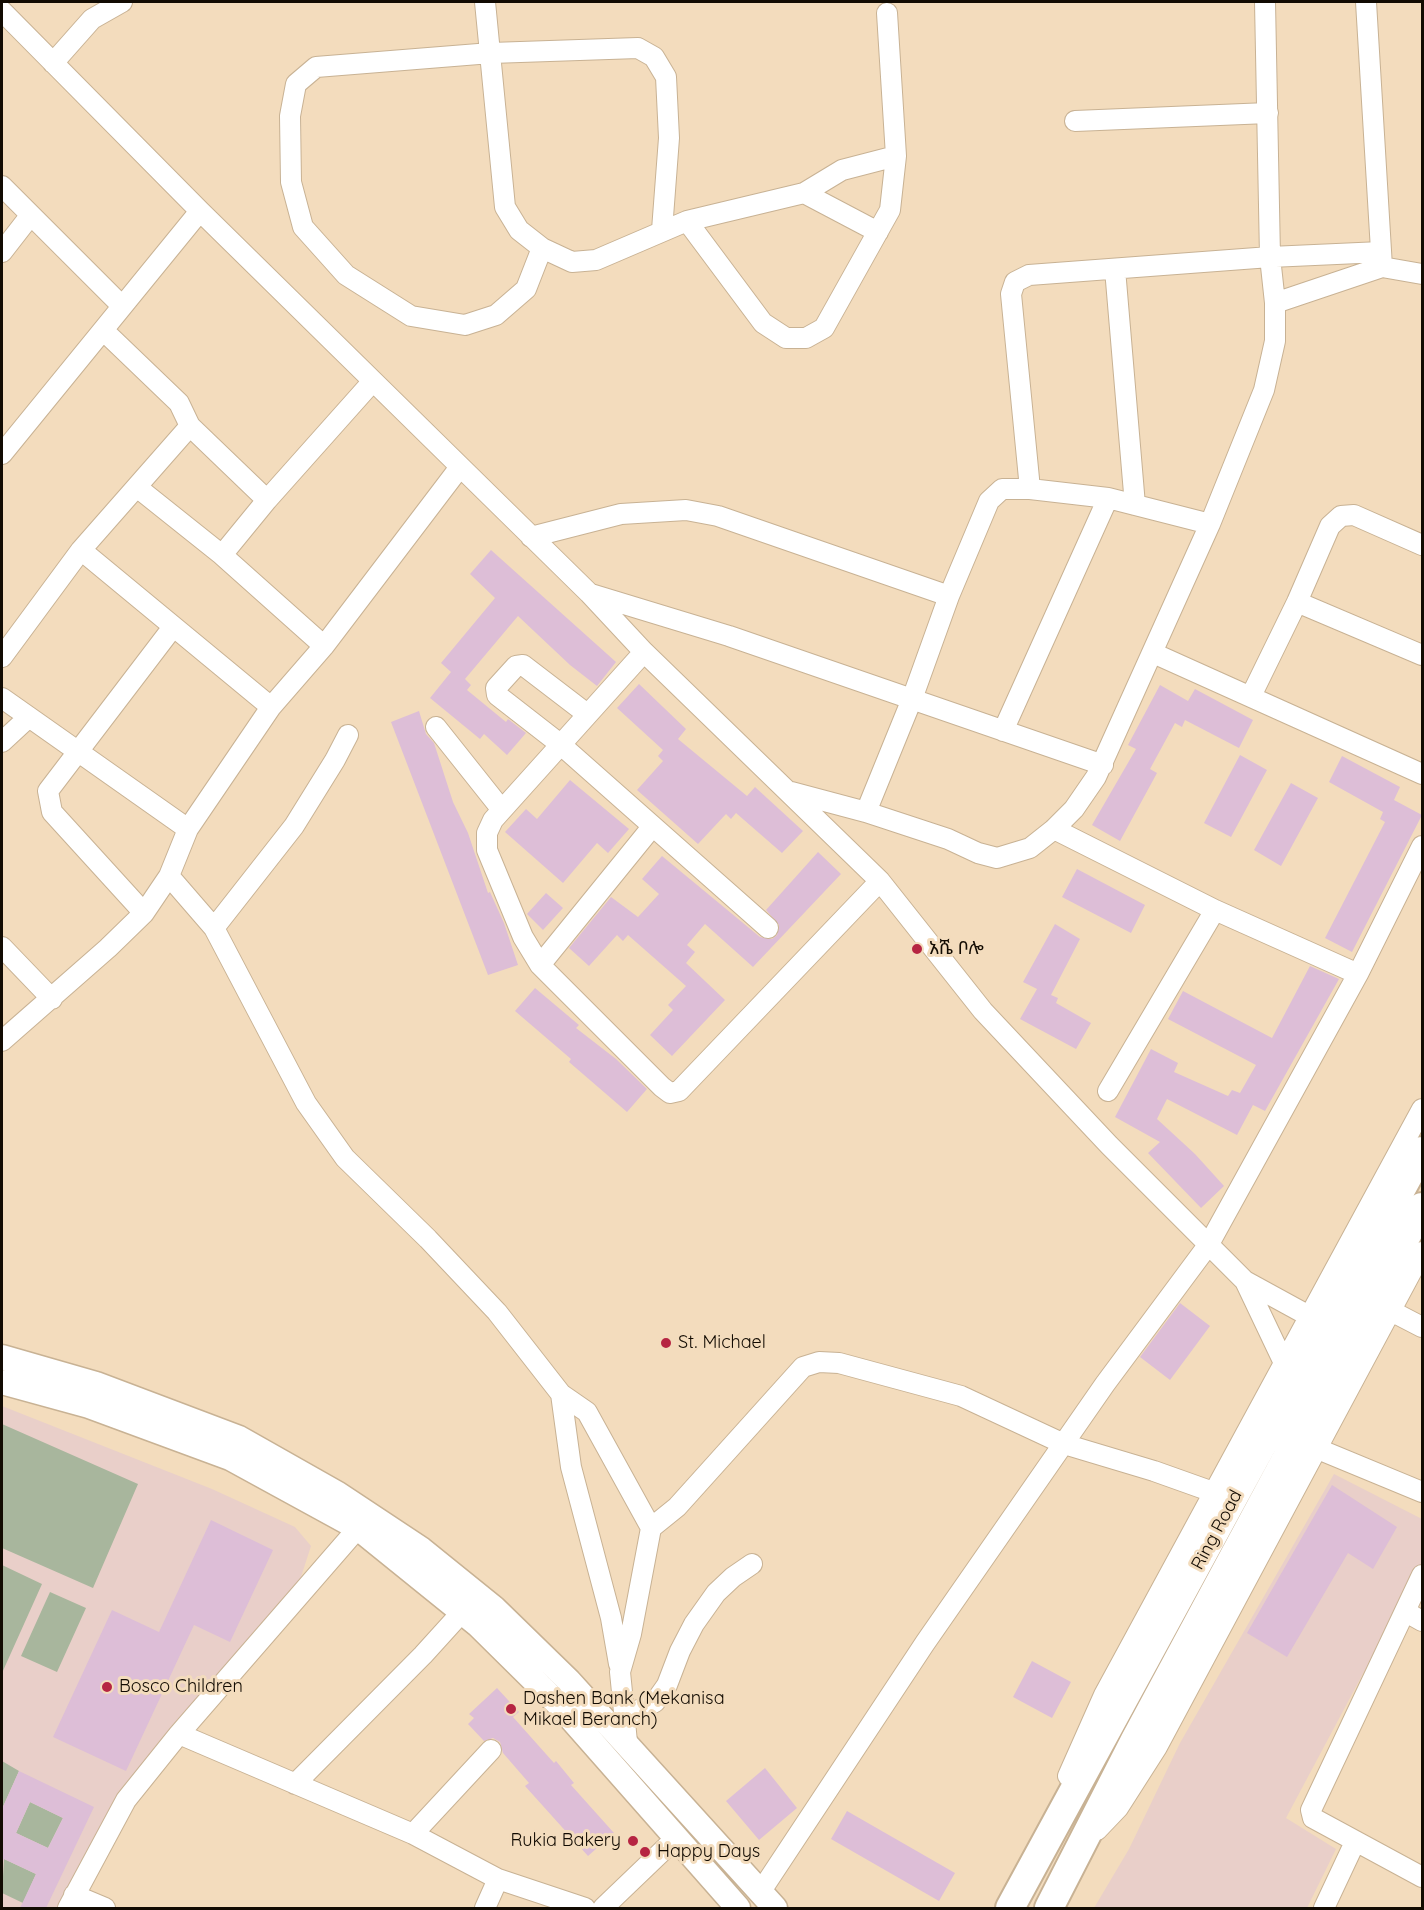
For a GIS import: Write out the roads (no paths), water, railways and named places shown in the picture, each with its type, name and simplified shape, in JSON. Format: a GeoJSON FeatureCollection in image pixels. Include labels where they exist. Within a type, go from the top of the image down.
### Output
{"type":"FeatureCollection","features":[{"type":"Feature","properties":{"kind":"highway","name":"Ring Road"},"geometry":{"type":"LineString","coordinates":[[1010,1908],[1422,1151]]}},
{"type":"Feature","properties":{"kind":"highway","name":"Ring Road"},"geometry":{"type":"LineString","coordinates":[[1049,1908],[1140,1729],[1422,1207]]}},
{"type":"Feature","properties":{"kind":"main road"},"geometry":{"type":"LineString","coordinates":[[2,1357],[96,1384],[239,1438],[338,1494],[415,1559],[462,1612],[561,1707],[738,1908]]}},
{"type":"Feature","properties":{"kind":"main road"},"geometry":{"type":"LineString","coordinates":[[2,1382],[89,1406],[230,1458],[415,1559],[494,1608],[569,1681],[627,1742],[768,1900]]}},
{"type":"Feature","properties":{"kind":"street"},"geometry":{"type":"LineString","coordinates":[[53,63],[92,19],[122,2]]}},
{"type":"Feature","properties":{"kind":"street"},"geometry":{"type":"LineString","coordinates":[[485,2],[505,207],[519,230],[542,248],[572,262],[596,260],[687,221],[804,193],[842,170],[896,156]]}},
{"type":"Feature","properties":{"kind":"street"},"geometry":{"type":"LineString","coordinates":[[788,792],[866,812],[948,838],[978,853],[997,858],[1030,848],[1054,829],[1074,809],[1103,765],[1210,524],[1264,390],[1275,341],[1275,303],[1270,257],[1265,2]]}},
{"type":"Feature","properties":{"kind":"street"},"geometry":{"type":"LineString","coordinates":[[1366,2],[1381,260]]}},
{"type":"Feature","properties":{"kind":"street"},"geometry":{"type":"LineString","coordinates":[[2,11],[200,212],[589,593],[644,652],[880,881],[983,1011],[1108,1145],[1245,1281],[1310,1316]]}},
{"type":"Feature","properties":{"kind":"street"},"geometry":{"type":"LineString","coordinates":[[687,221],[763,323],[786,338],[806,338],[824,328],[890,210],[896,156],[887,13]]}},
{"type":"Feature","properties":{"kind":"street"},"geometry":{"type":"LineString","coordinates":[[542,248],[526,289],[496,315],[465,325],[411,316],[346,275],[303,227],[291,182],[290,116],[296,84],[316,67],[491,53],[638,48],[654,57],[666,77],[669,138],[662,230]]}},
{"type":"Feature","properties":{"kind":"street"},"geometry":{"type":"LineString","coordinates":[[1075,121],[1268,113]]}},
{"type":"Feature","properties":{"kind":"street"},"geometry":{"type":"LineString","coordinates":[[2,186],[122,306]]}},
{"type":"Feature","properties":{"kind":"street"},"geometry":{"type":"LineString","coordinates":[[804,193],[878,232]]}},
{"type":"Feature","properties":{"kind":"street"},"geometry":{"type":"LineString","coordinates":[[2,454],[200,212]]}},
{"type":"Feature","properties":{"kind":"street"},"geometry":{"type":"LineString","coordinates":[[2,252],[30,216]]}},
{"type":"Feature","properties":{"kind":"street"},"geometry":{"type":"LineString","coordinates":[[1030,489],[1011,294],[1014,282],[1029,275],[1270,257],[1381,260],[1422,274]]}},
{"type":"Feature","properties":{"kind":"street"},"geometry":{"type":"LineString","coordinates":[[1275,303],[1381,260]]}},
{"type":"Feature","properties":{"kind":"street"},"geometry":{"type":"LineString","coordinates":[[1115,270],[1135,505]]}},
{"type":"Feature","properties":{"kind":"street"},"geometry":{"type":"LineString","coordinates":[[104,331],[179,403],[190,426],[267,500]]}},
{"type":"Feature","properties":{"kind":"street"},"geometry":{"type":"LineString","coordinates":[[222,555],[267,500],[373,381]]}},
{"type":"Feature","properties":{"kind":"street"},"geometry":{"type":"LineString","coordinates":[[2,657],[81,550],[138,488],[190,426]]}},
{"type":"Feature","properties":{"kind":"street"},"geometry":{"type":"LineString","coordinates":[[2,1041],[52,999],[144,913],[169,876],[188,829],[271,707],[324,646],[460,467]]}},
{"type":"Feature","properties":{"kind":"street"},"geometry":{"type":"LineString","coordinates":[[138,488],[222,555],[324,646]]}},
{"type":"Feature","properties":{"kind":"street"},"geometry":{"type":"LineString","coordinates":[[866,812],[912,699],[949,596],[989,501],[1002,489],[1030,489],[1108,498],[1210,524]]}},
{"type":"Feature","properties":{"kind":"street"},"geometry":{"type":"LineString","coordinates":[[1003,731],[1108,498]]}},
{"type":"Feature","properties":{"kind":"street"},"geometry":{"type":"LineString","coordinates":[[531,537],[621,514],[686,510],[718,516],[949,596]]}},
{"type":"Feature","properties":{"kind":"street"},"geometry":{"type":"LineString","coordinates":[[1251,696],[1297,602],[1330,526],[1341,516],[1354,515],[1422,545]]}},
{"type":"Feature","properties":{"kind":"street"},"geometry":{"type":"LineString","coordinates":[[81,550],[271,707]]}},
{"type":"Feature","properties":{"kind":"street"},"geometry":{"type":"LineString","coordinates":[[589,593],[729,636],[1103,765]]}},
{"type":"Feature","properties":{"kind":"street"},"geometry":{"type":"LineString","coordinates":[[1297,602],[1422,655]]}},
{"type":"Feature","properties":{"kind":"street"},"geometry":{"type":"LineString","coordinates":[[144,913],[52,812],[48,791],[173,627]]}},
{"type":"Feature","properties":{"kind":"street"},"geometry":{"type":"LineString","coordinates":[[644,652],[502,810],[487,833],[488,850],[523,937],[540,965],[662,1087],[670,1093],[679,1091],[880,881]]}},
{"type":"Feature","properties":{"kind":"street"},"geometry":{"type":"LineString","coordinates":[[1153,653],[1422,774]]}},
{"type":"Feature","properties":{"kind":"street"},"geometry":{"type":"LineString","coordinates":[[587,714],[524,665],[516,666],[496,688],[497,695],[560,744],[768,928]]}},
{"type":"Feature","properties":{"kind":"street"},"geometry":{"type":"LineString","coordinates":[[2,698],[79,750],[188,829]]}},
{"type":"Feature","properties":{"kind":"street"},"geometry":{"type":"LineString","coordinates":[[2,742],[29,717]]}},
{"type":"Feature","properties":{"kind":"street"},"geometry":{"type":"LineString","coordinates":[[436,727],[502,810]]}},
{"type":"Feature","properties":{"kind":"street"},"geometry":{"type":"LineString","coordinates":[[214,928],[294,826],[348,735]]}},
{"type":"Feature","properties":{"kind":"street"},"geometry":{"type":"LineString","coordinates":[[540,965],[652,827]]}},
{"type":"Feature","properties":{"kind":"street"},"geometry":{"type":"LineString","coordinates":[[1054,829],[1215,910],[1359,974]]}},
{"type":"Feature","properties":{"kind":"street"},"geometry":{"type":"LineString","coordinates":[[768,1900],[925,1643],[1064,1444],[1209,1244],[1359,974],[1422,846]]}},
{"type":"Feature","properties":{"kind":"street"},"geometry":{"type":"LineString","coordinates":[[169,876],[214,928],[300,1093],[345,1158],[428,1239],[497,1312],[561,1394],[587,1412],[651,1528]]}},
{"type":"Feature","properties":{"kind":"street"},"geometry":{"type":"LineString","coordinates":[[1108,1091],[1215,910]]}},
{"type":"Feature","properties":{"kind":"street"},"geometry":{"type":"LineString","coordinates":[[2,947],[52,999]]}},
{"type":"Feature","properties":{"kind":"street"},"geometry":{"type":"LineString","coordinates":[[1038,1858],[1047,1823],[1104,1695],[1422,1109]]}},
{"type":"Feature","properties":{"kind":"street"},"geometry":{"type":"LineString","coordinates":[[1081,1848],[1118,1808],[1157,1747],[1422,1252]]}},
{"type":"Feature","properties":{"kind":"street"},"geometry":{"type":"LineString","coordinates":[[1245,1281],[1284,1364]]}},
{"type":"Feature","properties":{"kind":"street"},"geometry":{"type":"LineString","coordinates":[[1391,1311],[1422,1327]]}},
{"type":"Feature","properties":{"kind":"street"},"geometry":{"type":"LineString","coordinates":[[620,1672],[651,1528],[677,1507],[803,1367],[819,1362],[851,1366],[961,1396],[1064,1444],[1214,1492]]}},
{"type":"Feature","properties":{"kind":"street"},"geometry":{"type":"LineString","coordinates":[[561,1394],[571,1467],[611,1618],[620,1672],[627,1742]]}},
{"type":"Feature","properties":{"kind":"street"},"geometry":{"type":"LineString","coordinates":[[1318,1449],[1422,1492]]}},
{"type":"Feature","properties":{"kind":"street"},"geometry":{"type":"LineString","coordinates":[[105,1908],[71,1902],[126,1800],[179,1734],[358,1528]]}},
{"type":"Feature","properties":{"kind":"street"},"geometry":{"type":"LineString","coordinates":[[625,1717],[654,1702],[667,1685],[680,1651],[694,1624],[716,1593],[752,1564]]}},
{"type":"Feature","properties":{"kind":"street"},"geometry":{"type":"LineString","coordinates":[[1422,1575],[1414,1616],[1311,1810],[1313,1818],[1422,1877]]}},
{"type":"Feature","properties":{"kind":"street"},"geometry":{"type":"LineString","coordinates":[[295,1784],[462,1612]]}},
{"type":"Feature","properties":{"kind":"street"},"geometry":{"type":"LineString","coordinates":[[179,1734],[413,1834],[498,1879],[585,1908]]}},
{"type":"Feature","properties":{"kind":"street"},"geometry":{"type":"LineString","coordinates":[[413,1834],[491,1750]]}},
{"type":"Feature","properties":{"kind":"street"},"geometry":{"type":"LineString","coordinates":[[603,1908],[676,1838]]}},
{"type":"Feature","properties":{"kind":"street"},"geometry":{"type":"LineString","coordinates":[[1324,1908],[1355,1842]]}},
{"type":"Feature","properties":{"kind":"street"},"geometry":{"type":"LineString","coordinates":[[485,1908],[498,1879]]}},
{"type":"Feature","properties":{"kind":"place","name":"አሼ ቦሎ"},"geometry":{"type":"Point","coordinates":[917,949]}},
{"type":"Feature","properties":{"kind":"place","name":"St. Michael"},"geometry":{"type":"Point","coordinates":[666,1343]}},
{"type":"Feature","properties":{"kind":"place","name":"Bosco Children"},"geometry":{"type":"Point","coordinates":[107,1687]}},
{"type":"Feature","properties":{"kind":"place","name":"Dashen Bank (Mekanisa Mikael Beranch)"},"geometry":{"type":"Point","coordinates":[511,1709]}},
{"type":"Feature","properties":{"kind":"place","name":"Rukia Bakery"},"geometry":{"type":"Point","coordinates":[633,1841]}},
{"type":"Feature","properties":{"kind":"place","name":"Happy Days"},"geometry":{"type":"Point","coordinates":[645,1852]}}]}
